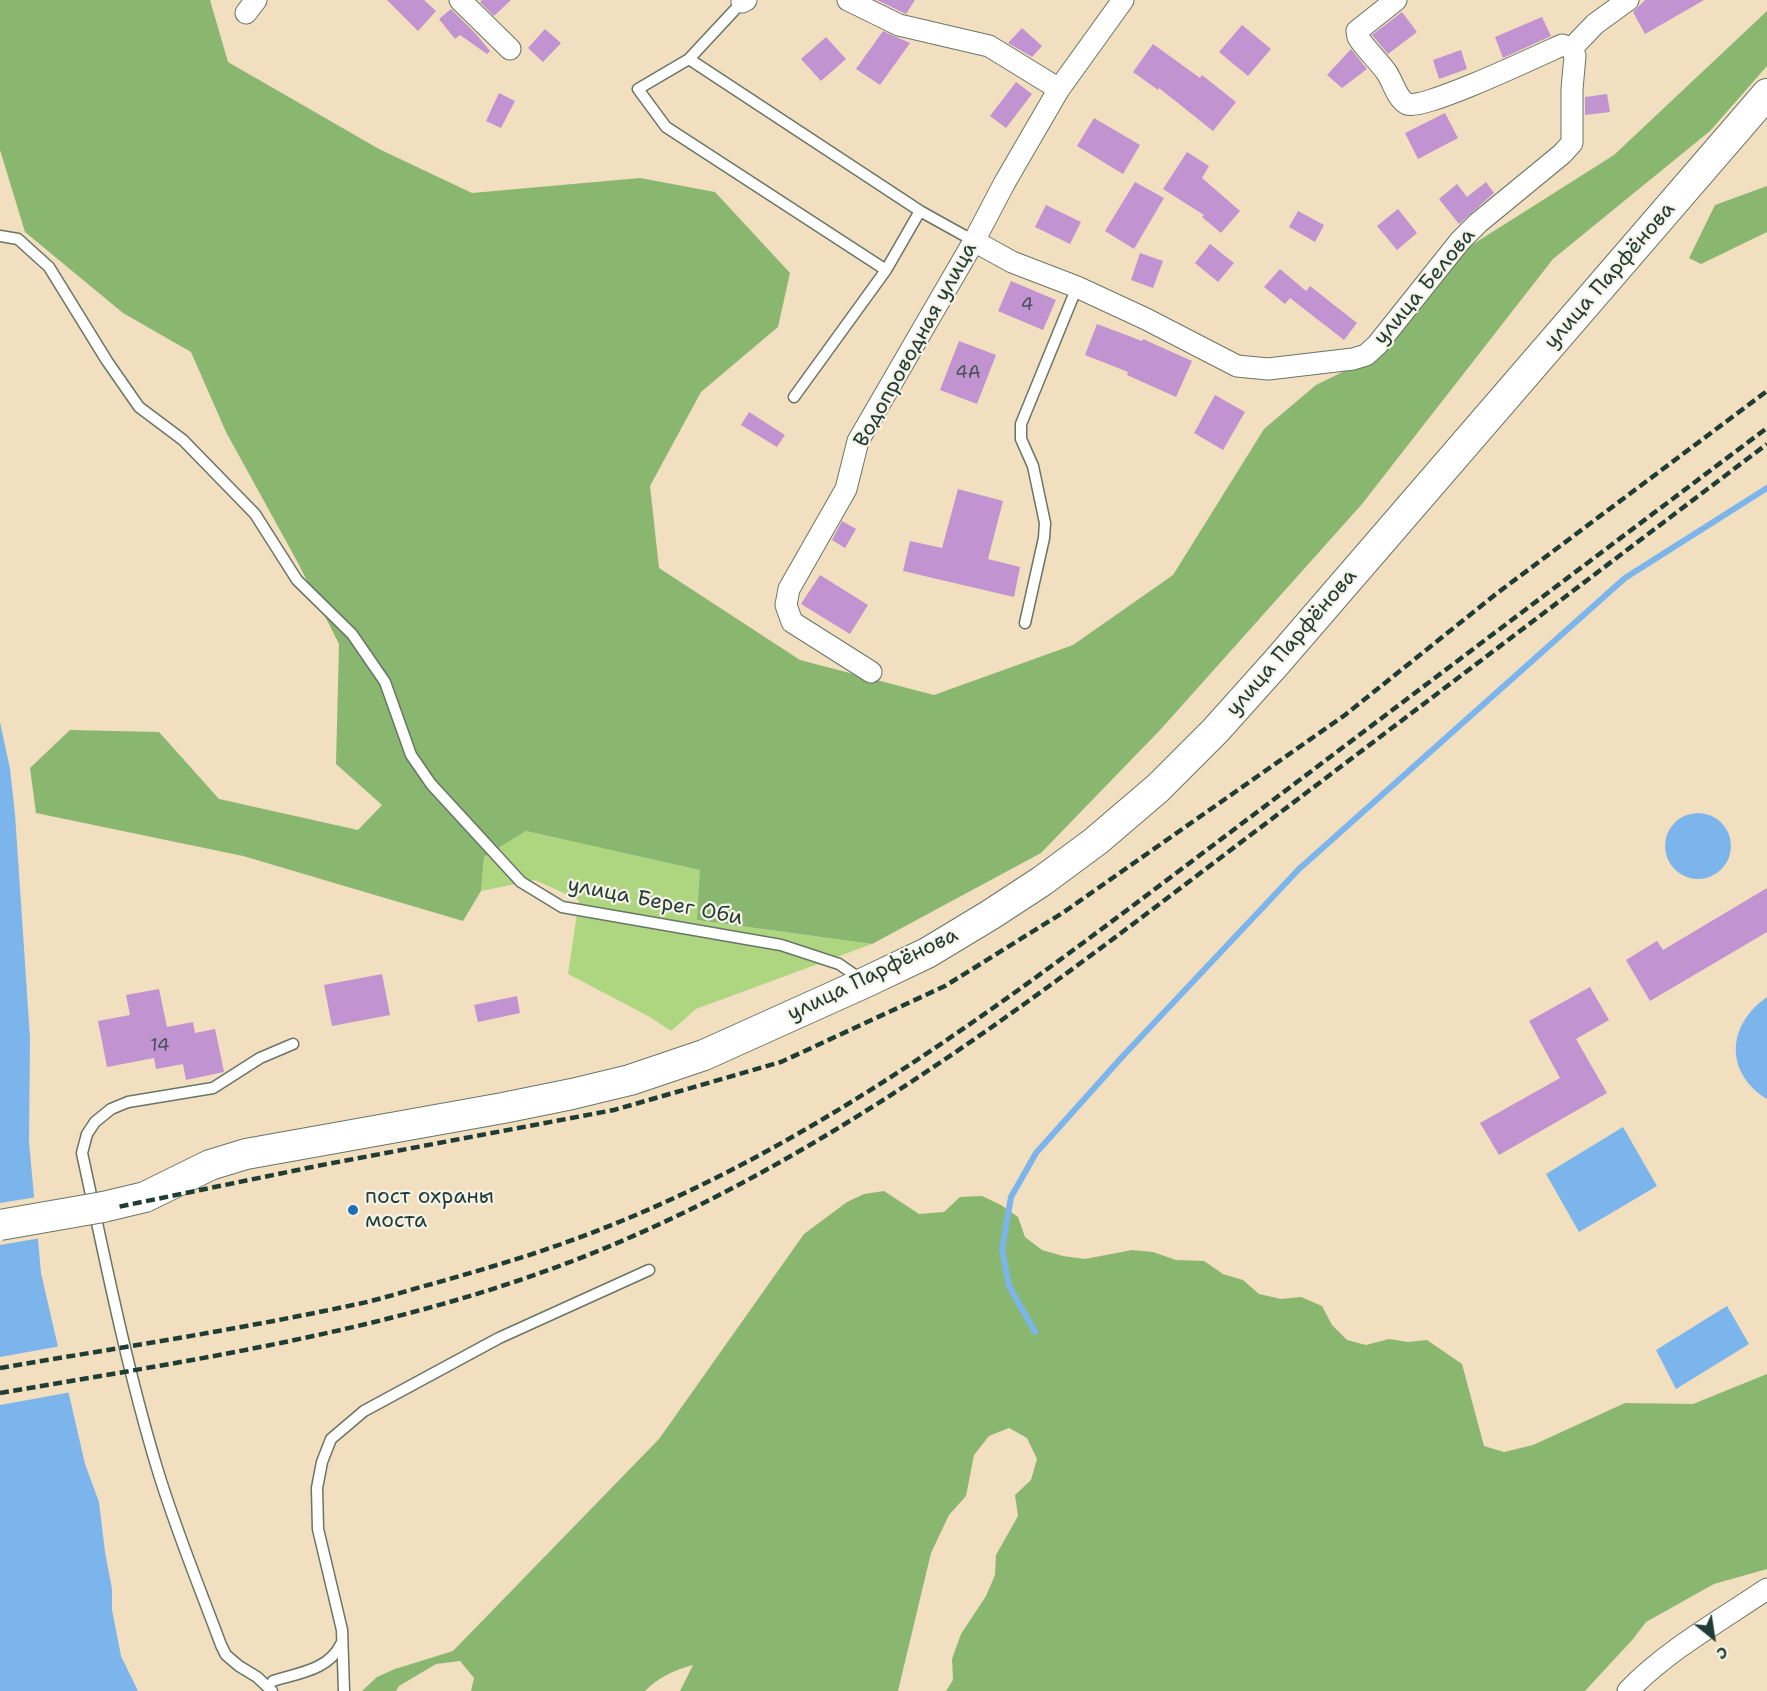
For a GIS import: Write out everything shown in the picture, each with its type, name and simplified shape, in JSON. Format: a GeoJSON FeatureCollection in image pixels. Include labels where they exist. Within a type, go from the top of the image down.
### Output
{"type":"FeatureCollection","features":[{"type":"Feature","properties":{"kind":"main road","name":"улица Парфёнова"},"geometry":{"type":"LineString","coordinates":[[0,1225],[103,1207],[145,1197],[210,1165],[237,1157],[572,1095],[630,1080],[704,1055],[927,953],[1025,892],[1096,841],[1158,788],[1215,731],[1767,94]]}},
{"type":"Feature","properties":{"kind":"street"},"geometry":{"type":"LineString","coordinates":[[460,0],[510,49]]}},
{"type":"Feature","properties":{"kind":"street"},"geometry":{"type":"LineString","coordinates":[[848,0],[899,25],[989,46],[1059,89]]}},
{"type":"Feature","properties":{"kind":"street","name":"Водопроводная улица"},"geometry":{"type":"LineString","coordinates":[[871,672],[792,622],[786,605],[789,589],[846,489],[858,441],[1059,89],[1123,0]]}},
{"type":"Feature","properties":{"kind":"street"},"geometry":{"type":"LineString","coordinates":[[1396,0],[1358,31],[1358,37],[1387,73],[1401,99],[1407,105],[1419,105],[1562,45],[1572,48],[1595,24],[1628,0]]}},
{"type":"Feature","properties":{"kind":"street","name":"улица Белова"},"geometry":{"type":"LineString","coordinates":[[974,241],[1012,262],[1077,287],[1146,319],[1237,366],[1268,369],[1353,359],[1366,355],[1377,345],[1460,241],[1478,223],[1563,154],[1572,143],[1572,89],[1575,56],[1572,48]]}},
{"type":"Feature","properties":{"kind":"street"},"geometry":{"type":"LineString","coordinates":[[1628,1691],[1640,1678],[1683,1646],[1767,1589]]}},
{"type":"Feature","properties":{"kind":"lane"},"geometry":{"type":"LineString","coordinates":[[744,1],[689,58],[638,89],[666,127],[886,270]]}},
{"type":"Feature","properties":{"kind":"lane"},"geometry":{"type":"LineString","coordinates":[[689,58],[920,211],[974,241]]}},
{"type":"Feature","properties":{"kind":"lane"},"geometry":{"type":"LineString","coordinates":[[794,397],[886,270],[920,211]]}},
{"type":"Feature","properties":{"kind":"lane","name":"улица Берег Оби"},"geometry":{"type":"LineString","coordinates":[[0,236],[18,240],[49,267],[107,361],[139,407],[183,440],[255,514],[297,580],[352,634],[385,682],[411,755],[431,784],[521,882],[562,907],[781,945],[839,964],[866,982]]}},
{"type":"Feature","properties":{"kind":"lane"},"geometry":{"type":"LineString","coordinates":[[1024,622],[1044,538],[1045,523],[1033,466],[1021,439],[1021,424],[1077,287]]}},
{"type":"Feature","properties":{"kind":"lane"},"geometry":{"type":"LineString","coordinates":[[294,1044],[260,1058],[213,1088],[128,1102],[111,1109],[95,1122],[87,1134],[82,1153],[126,1359],[158,1470],[186,1552],[226,1655],[272,1686],[322,1665],[335,1656],[342,1641]]}},
{"type":"Feature","properties":{"kind":"lane"},"geometry":{"type":"LineString","coordinates":[[344,1691],[342,1630],[318,1529],[317,1488],[322,1462],[331,1439],[364,1411],[489,1344],[649,1270]]}},
{"type":"Feature","properties":{"kind":"green space"},"geometry":{"type":"Polygon","coordinates":[[[0,0],[210,0],[228,62],[379,149],[472,193],[640,178],[715,192],[790,273],[778,327],[701,392],[650,486],[659,568],[800,660],[934,695],[1073,645],[1173,575],[1264,429],[1316,385],[1373,357],[1456,255],[1614,155],[1767,11],[1767,66],[1710,131],[1553,259],[1362,504],[1161,729],[1041,853],[872,944],[697,920],[700,870],[526,831],[484,857],[481,891],[463,921],[243,856],[36,813],[30,768],[70,730],[159,732],[219,799],[358,830],[382,805],[336,764],[339,644],[298,563],[226,432],[191,352],[123,313],[25,232],[0,150],[0,0]]]}},
{"type":"Feature","properties":{"kind":"green space"},"geometry":{"type":"Polygon","coordinates":[[[1767,186],[1767,232],[1701,264],[1689,258],[1715,205],[1767,186]]]}},
{"type":"Feature","properties":{"kind":"green space"},"geometry":{"type":"Polygon","coordinates":[[[526,831],[701,870],[697,920],[872,944],[696,1009],[671,1031],[650,1017],[568,974],[579,900],[535,880],[481,891],[484,857],[526,831]]]}},
{"type":"Feature","properties":{"kind":"green space"},"geometry":{"type":"Polygon","coordinates":[[[884,1191],[919,1214],[944,1212],[960,1197],[982,1196],[1018,1217],[1025,1237],[1042,1250],[1063,1256],[1085,1259],[1132,1250],[1153,1252],[1176,1260],[1204,1261],[1223,1274],[1243,1280],[1259,1294],[1281,1299],[1301,1297],[1322,1306],[1332,1325],[1347,1340],[1366,1345],[1389,1339],[1408,1342],[1427,1340],[1462,1364],[1484,1446],[1504,1452],[1533,1445],[1625,1403],[1693,1404],[1767,1374],[1767,1569],[1714,1584],[1646,1622],[1585,1691],[946,1691],[953,1680],[952,1659],[961,1634],[986,1596],[995,1575],[996,1555],[1018,1516],[1015,1495],[1031,1480],[1037,1459],[1027,1438],[1009,1428],[989,1436],[974,1455],[966,1496],[949,1515],[931,1553],[898,1691],[680,1691],[693,1665],[667,1675],[645,1691],[471,1691],[474,1678],[460,1661],[436,1664],[399,1686],[396,1691],[362,1691],[377,1677],[395,1669],[453,1651],[659,1439],[804,1234],[847,1202],[864,1194],[884,1191]]]}},
{"type":"Feature","properties":{"kind":"water"},"geometry":{"type":"Polygon","coordinates":[[[0,722],[10,769],[15,814],[30,1038],[29,1142],[41,1273],[85,1464],[99,1502],[112,1589],[112,1610],[121,1656],[138,1691],[0,1691],[0,722]]]}},
{"type":"Feature","properties":{"kind":"water"},"geometry":{"type":"Polygon","coordinates":[[[1698,813],[1710,816],[1721,823],[1728,834],[1731,846],[1728,858],[1721,869],[1710,876],[1698,879],[1686,876],[1675,869],[1668,858],[1665,846],[1668,834],[1675,823],[1686,816],[1698,813]]]}},
{"type":"Feature","properties":{"kind":"water"},"geometry":{"type":"Polygon","coordinates":[[[1767,997],[1767,1099],[1743,1076],[1736,1048],[1738,1034],[1744,1021],[1767,997]]]}},
{"type":"Feature","properties":{"kind":"water"},"geometry":{"type":"Polygon","coordinates":[[[1623,1127],[1657,1186],[1579,1232],[1546,1174],[1623,1127]]]}},
{"type":"Feature","properties":{"kind":"water"},"geometry":{"type":"Polygon","coordinates":[[[1727,1306],[1749,1344],[1676,1389],[1656,1350],[1727,1306]]]}},
{"type":"Feature","properties":{"kind":"pier"},"geometry":{"type":"Polygon","coordinates":[[[37,1197],[41,1238],[0,1245],[0,1203],[37,1197]]]}},
{"type":"Feature","properties":{"kind":"pier"},"geometry":{"type":"Polygon","coordinates":[[[61,1346],[72,1392],[0,1405],[0,1357],[61,1346]]]}},
{"type":"Feature","properties":{"kind":"building"},"geometry":{"type":"Polygon","coordinates":[[[387,0],[424,0],[436,11],[418,31],[387,0]]]}},
{"type":"Feature","properties":{"kind":"building"},"geometry":{"type":"Polygon","coordinates":[[[482,0],[511,0],[494,16],[480,2],[482,0]]]}},
{"type":"Feature","properties":{"kind":"building"},"geometry":{"type":"Polygon","coordinates":[[[877,0],[915,0],[906,14],[877,0]]]}},
{"type":"Feature","properties":{"kind":"building"},"geometry":{"type":"Polygon","coordinates":[[[1645,0],[1704,0],[1645,34],[1633,12],[1645,0]]]}},
{"type":"Feature","properties":{"kind":"building"},"geometry":{"type":"Polygon","coordinates":[[[451,9],[490,51],[487,54],[460,35],[455,39],[439,19],[451,9]]]}},
{"type":"Feature","properties":{"kind":"building"},"geometry":{"type":"Polygon","coordinates":[[[1402,12],[1417,32],[1388,54],[1372,35],[1402,12]]]}},
{"type":"Feature","properties":{"kind":"building"},"geometry":{"type":"Polygon","coordinates":[[[1542,17],[1551,36],[1503,58],[1495,37],[1542,17]]]}},
{"type":"Feature","properties":{"kind":"building"},"geometry":{"type":"Polygon","coordinates":[[[1242,25],[1271,49],[1248,76],[1219,52],[1242,25]]]}},
{"type":"Feature","properties":{"kind":"building"},"geometry":{"type":"Polygon","coordinates":[[[1022,28],[1042,46],[1032,57],[1008,43],[1022,28]]]}},
{"type":"Feature","properties":{"kind":"building"},"geometry":{"type":"Polygon","coordinates":[[[545,29],[561,43],[543,62],[528,48],[545,29]]]}},
{"type":"Feature","properties":{"kind":"building"},"geometry":{"type":"Polygon","coordinates":[[[883,31],[910,43],[880,85],[856,69],[883,31]]]}},
{"type":"Feature","properties":{"kind":"building"},"geometry":{"type":"Polygon","coordinates":[[[826,37],[846,59],[821,81],[801,59],[826,37]]]}},
{"type":"Feature","properties":{"kind":"building"},"geometry":{"type":"Polygon","coordinates":[[[1153,44],[1200,78],[1202,75],[1236,102],[1213,131],[1159,88],[1158,90],[1133,72],[1153,44]]]}},
{"type":"Feature","properties":{"kind":"building"},"geometry":{"type":"Polygon","coordinates":[[[1351,49],[1367,69],[1342,88],[1327,75],[1351,49]]]}},
{"type":"Feature","properties":{"kind":"building"},"geometry":{"type":"Polygon","coordinates":[[[1461,50],[1467,69],[1439,79],[1433,60],[1461,50]]]}},
{"type":"Feature","properties":{"kind":"building"},"geometry":{"type":"Polygon","coordinates":[[[1016,82],[1032,94],[1006,128],[990,116],[1016,82]]]}},
{"type":"Feature","properties":{"kind":"building"},"geometry":{"type":"Polygon","coordinates":[[[499,93],[515,101],[501,128],[486,121],[499,93]]]}},
{"type":"Feature","properties":{"kind":"building"},"geometry":{"type":"Polygon","coordinates":[[[1607,94],[1610,112],[1585,115],[1585,97],[1607,94]]]}},
{"type":"Feature","properties":{"kind":"building"},"geometry":{"type":"Polygon","coordinates":[[[1445,113],[1458,138],[1418,159],[1405,133],[1445,113]]]}},
{"type":"Feature","properties":{"kind":"building"},"geometry":{"type":"Polygon","coordinates":[[[1094,118],[1140,145],[1123,174],[1077,146],[1094,118]]]}},
{"type":"Feature","properties":{"kind":"building"},"geometry":{"type":"Polygon","coordinates":[[[1187,152],[1209,166],[1202,178],[1240,211],[1221,233],[1202,217],[1204,215],[1163,189],[1187,152]]]}},
{"type":"Feature","properties":{"kind":"building"},"geometry":{"type":"Polygon","coordinates":[[[1135,182],[1164,198],[1134,249],[1105,231],[1135,182]]]}},
{"type":"Feature","properties":{"kind":"building"},"geometry":{"type":"Polygon","coordinates":[[[1486,182],[1494,193],[1459,224],[1439,199],[1457,184],[1467,197],[1486,182]]]}},
{"type":"Feature","properties":{"kind":"building"},"geometry":{"type":"Polygon","coordinates":[[[1046,205],[1081,222],[1070,244],[1035,227],[1046,205]]]}},
{"type":"Feature","properties":{"kind":"building"},"geometry":{"type":"Polygon","coordinates":[[[1398,209],[1417,233],[1397,250],[1377,226],[1398,209]]]}},
{"type":"Feature","properties":{"kind":"building"},"geometry":{"type":"Polygon","coordinates":[[[1298,211],[1324,225],[1315,242],[1289,227],[1298,211]]]}},
{"type":"Feature","properties":{"kind":"building"},"geometry":{"type":"Polygon","coordinates":[[[1210,244],[1234,263],[1218,282],[1195,263],[1210,244]]]}},
{"type":"Feature","properties":{"kind":"building"},"geometry":{"type":"Polygon","coordinates":[[[1140,253],[1163,261],[1153,288],[1131,280],[1140,253]]]}},
{"type":"Feature","properties":{"kind":"building"},"geometry":{"type":"Polygon","coordinates":[[[1280,269],[1306,291],[1310,286],[1357,323],[1344,340],[1290,298],[1285,304],[1264,287],[1280,269]]]}},
{"type":"Feature","properties":{"kind":"building"},"geometry":{"type":"Polygon","coordinates":[[[1011,281],[1056,300],[1043,330],[998,311],[1011,281]]]}},
{"type":"Feature","properties":{"kind":"building"},"geometry":{"type":"Polygon","coordinates":[[[1097,324],[1142,341],[1143,339],[1192,361],[1176,397],[1127,375],[1128,372],[1085,355],[1097,324]]]}},
{"type":"Feature","properties":{"kind":"building"},"geometry":{"type":"Polygon","coordinates":[[[959,341],[996,355],[977,404],[940,390],[959,341]]]}},
{"type":"Feature","properties":{"kind":"building"},"geometry":{"type":"Polygon","coordinates":[[[1215,395],[1245,412],[1223,450],[1194,433],[1215,395]]]}},
{"type":"Feature","properties":{"kind":"building"},"geometry":{"type":"Polygon","coordinates":[[[749,412],[785,435],[777,447],[741,425],[749,412]]]}},
{"type":"Feature","properties":{"kind":"building"},"geometry":{"type":"Polygon","coordinates":[[[958,489],[1003,501],[988,559],[1020,567],[1014,597],[903,571],[910,541],[942,548],[958,489]]]}},
{"type":"Feature","properties":{"kind":"building"},"geometry":{"type":"Polygon","coordinates":[[[842,521],[856,529],[845,548],[832,540],[842,521]]]}},
{"type":"Feature","properties":{"kind":"building"},"geometry":{"type":"Polygon","coordinates":[[[820,575],[868,605],[850,634],[801,604],[820,575]]]}},
{"type":"Feature","properties":{"kind":"building"},"geometry":{"type":"Polygon","coordinates":[[[1767,888],[1767,932],[1650,1001],[1626,960],[1657,941],[1663,950],[1767,888]]]}},
{"type":"Feature","properties":{"kind":"building"},"geometry":{"type":"Polygon","coordinates":[[[382,974],[390,1015],[332,1026],[324,985],[382,974]]]}},
{"type":"Feature","properties":{"kind":"building"},"geometry":{"type":"Polygon","coordinates":[[[1590,987],[1609,1020],[1576,1039],[1607,1093],[1499,1155],[1480,1123],[1560,1078],[1529,1021],[1590,987]]]}},
{"type":"Feature","properties":{"kind":"building"},"geometry":{"type":"Polygon","coordinates":[[[159,989],[167,1027],[193,1022],[195,1033],[215,1029],[224,1072],[186,1080],[183,1064],[156,1069],[154,1058],[107,1067],[98,1021],[130,1015],[126,995],[159,989]]]}},
{"type":"Feature","properties":{"kind":"building"},"geometry":{"type":"Polygon","coordinates":[[[517,996],[520,1013],[478,1022],[474,1005],[517,996]]]}},
{"type":"Feature","properties":{"kind":"waterway"},"geometry":{"type":"LineString","coordinates":[[1035,1332],[1009,1286],[1002,1249],[1011,1197],[1036,1153],[1122,1057],[1299,869],[1625,578],[1767,488]]}},
{"type":"Feature","properties":{"kind":"railway"},"geometry":{"type":"LineString","coordinates":[[0,1228],[614,1110],[781,1062],[945,986],[1064,912],[1345,715],[1496,594],[1767,391]]}},
{"type":"Feature","properties":{"kind":"railway"},"geometry":{"type":"LineString","coordinates":[[0,1368],[265,1323],[382,1298],[542,1251],[578,1238],[666,1202],[752,1159],[835,1112],[917,1060],[1075,949],[1767,428]]}},
{"type":"Feature","properties":{"kind":"railway"},"geometry":{"type":"LineString","coordinates":[[0,1393],[149,1368],[298,1339],[372,1323],[445,1303],[517,1281],[588,1255],[676,1216],[761,1173],[925,1073],[1083,962],[1767,444]]}},
{"type":"Feature","properties":{"kind":"place","name":"пост охраны моста"},"geometry":{"type":"Point","coordinates":[353,1210]}}]}
